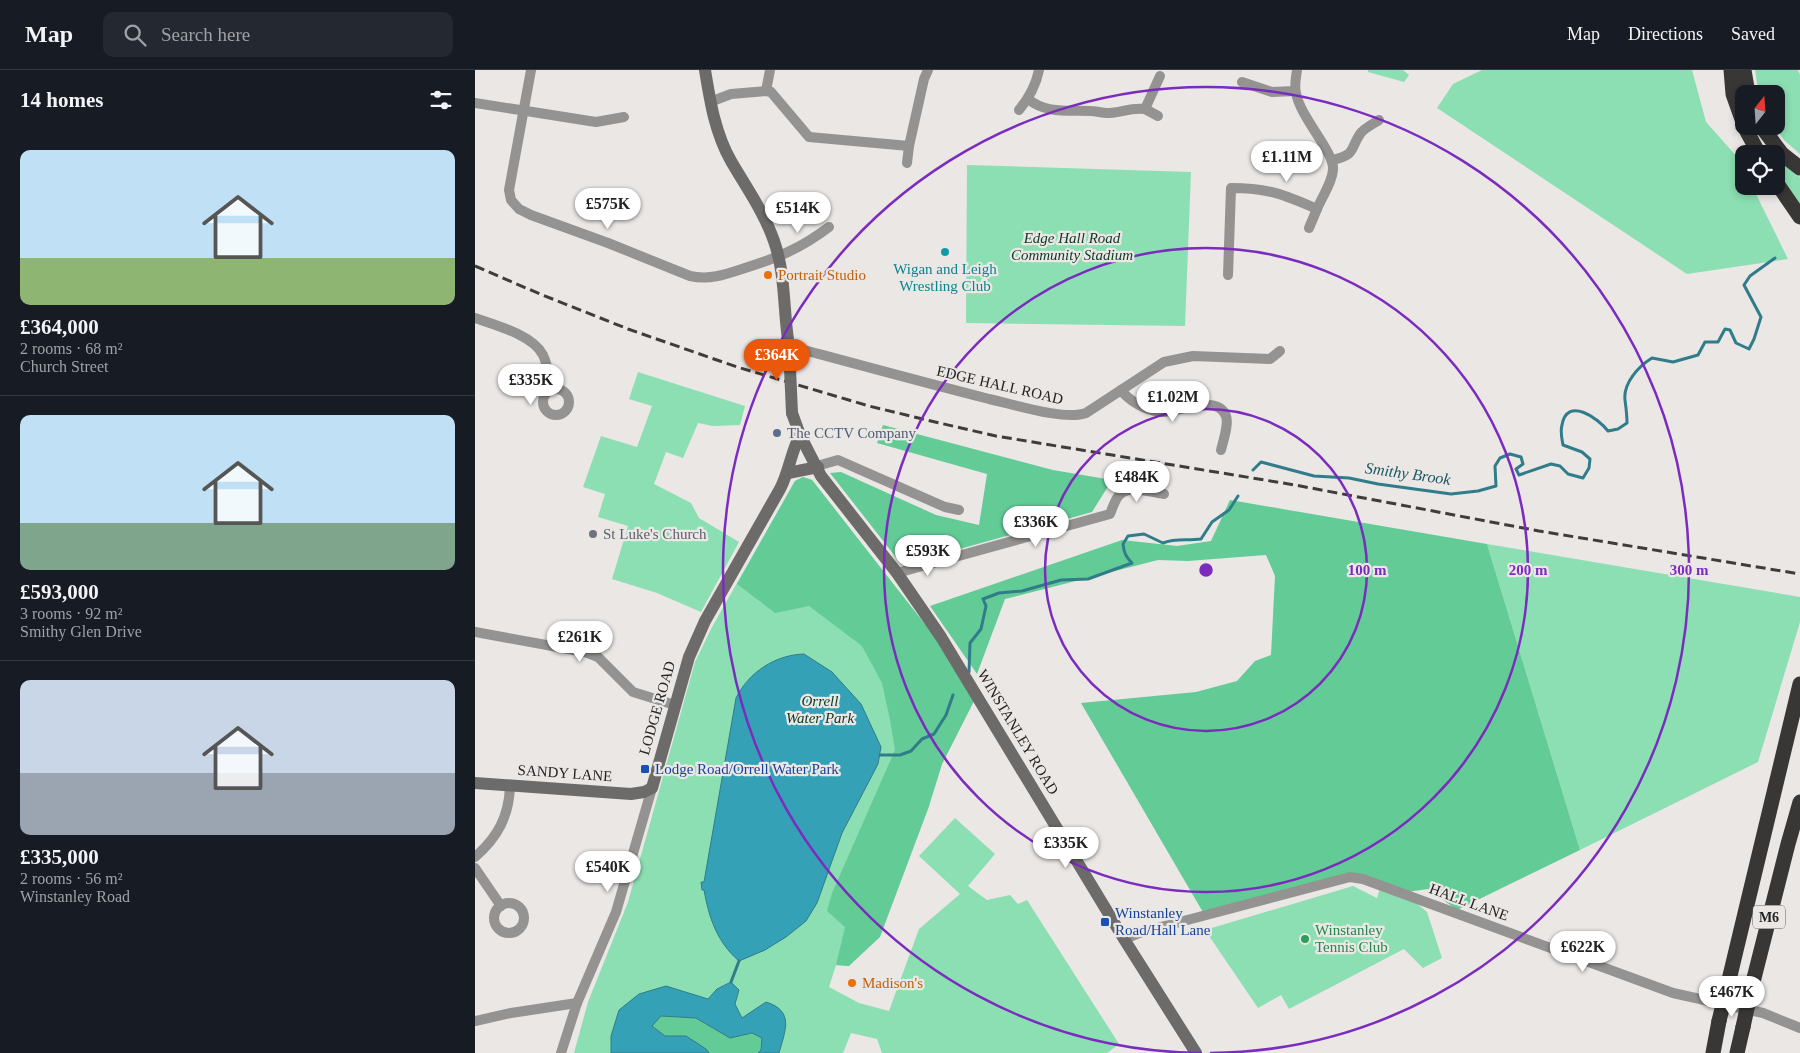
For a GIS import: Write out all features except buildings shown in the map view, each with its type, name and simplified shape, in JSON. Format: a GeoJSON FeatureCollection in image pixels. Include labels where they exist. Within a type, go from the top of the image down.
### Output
{"type":"FeatureCollection","features":[{"type":"Feature","properties":{"kind":"highway"},"geometry":{"type":"LineString","coordinates":[[1731,70],[1735,100]]}},
{"type":"Feature","properties":{"kind":"highway"},"geometry":{"type":"LineString","coordinates":[[1744,70],[1746,85]]}},
{"type":"Feature","properties":{"kind":"highway"},"geometry":{"type":"LineString","coordinates":[[1768,135],[1782,154],[1800,168]]}},
{"type":"Feature","properties":{"kind":"highway"},"geometry":{"type":"LineString","coordinates":[[1785,195],[1800,217]]}},
{"type":"Feature","properties":{"kind":"highway","name":"M6"},"geometry":{"type":"LineString","coordinates":[[1713,1053],[1719,1021],[1800,684]]}},
{"type":"Feature","properties":{"kind":"highway","name":"M6"},"geometry":{"type":"LineString","coordinates":[[1763,838],[1800,716]]}},
{"type":"Feature","properties":{"kind":"highway","name":"M6"},"geometry":{"type":"LineString","coordinates":[[1737,1053],[1751,990],[1800,802]]}},
{"type":"Feature","properties":{"kind":"highway","name":"M6"},"geometry":{"type":"LineString","coordinates":[[1788,844],[1800,810]]}},
{"type":"Feature","properties":{"kind":"street"},"geometry":{"type":"LineString","coordinates":[[531,70],[509,190],[511,200],[519,209],[690,276],[701,278],[716,277],[778,258],[810,242],[829,227]]}},
{"type":"Feature","properties":{"kind":"street","name":"WINSTANLEY ROAD"},"geometry":{"type":"LineString","coordinates":[[705,70],[717,129],[730,159],[766,221],[774,242],[778,258],[789,346],[792,413],[800,435],[818,466],[821,476],[897,573],[941,637],[1124,939],[1196,1053]]}},
{"type":"Feature","properties":{"kind":"street"},"geometry":{"type":"LineString","coordinates":[[766,91],[770,70]]}},
{"type":"Feature","properties":{"kind":"street"},"geometry":{"type":"LineString","coordinates":[[907,163],[909,146],[928,70]]}},
{"type":"Feature","properties":{"kind":"street"},"geometry":{"type":"LineString","coordinates":[[1019,110],[1028,99],[1039,70]]}},
{"type":"Feature","properties":{"kind":"street"},"geometry":{"type":"LineString","coordinates":[[1297,70],[1295,91],[1303,114],[1333,160],[1333,171],[1309,228]]}},
{"type":"Feature","properties":{"kind":"street"},"geometry":{"type":"LineString","coordinates":[[1145,110],[1160,76]]}},
{"type":"Feature","properties":{"kind":"street"},"geometry":{"type":"LineString","coordinates":[[1242,82],[1272,92],[1295,91]]}},
{"type":"Feature","properties":{"kind":"street"},"geometry":{"type":"LineString","coordinates":[[710,102],[731,94],[771,92],[809,137],[909,146]]}},
{"type":"Feature","properties":{"kind":"street"},"geometry":{"type":"LineString","coordinates":[[1028,99],[1036,106],[1048,110],[1107,113],[1135,108],[1158,116]]}},
{"type":"Feature","properties":{"kind":"street"},"geometry":{"type":"LineString","coordinates":[[475,103],[596,122],[624,117]]}},
{"type":"Feature","properties":{"kind":"street"},"geometry":{"type":"LineString","coordinates":[[1333,160],[1350,154],[1366,123],[1379,120]]}},
{"type":"Feature","properties":{"kind":"street"},"geometry":{"type":"LineString","coordinates":[[1228,275],[1231,184],[1283,194],[1317,209]]}},
{"type":"Feature","properties":{"kind":"street"},"geometry":{"type":"LineString","coordinates":[[475,318],[528,339],[543,356],[553,390]]}},
{"type":"Feature","properties":{"kind":"street","name":"EDGE HALL ROAD"},"geometry":{"type":"LineString","coordinates":[[789,346],[948,389],[1077,416],[1087,413],[1164,362],[1193,356],[1270,359],[1280,351]]}},
{"type":"Feature","properties":{"kind":"street"},"geometry":{"type":"LineString","coordinates":[[1121,390],[1139,405],[1161,412],[1196,405],[1218,407],[1223,411],[1227,420],[1221,450]]}},
{"type":"Feature","properties":{"kind":"street","name":"LODGE ROAD"},"geometry":{"type":"LineString","coordinates":[[561,1053],[577,1003],[616,912],[689,657],[705,621],[788,473],[800,435]]}},
{"type":"Feature","properties":{"kind":"street"},"geometry":{"type":"LineString","coordinates":[[788,473],[837,460],[936,508],[945,507],[959,510]]}},
{"type":"Feature","properties":{"kind":"street"},"geometry":{"type":"LineString","coordinates":[[897,573],[1110,514],[1117,498],[1122,492],[1132,489],[1164,494]]}},
{"type":"Feature","properties":{"kind":"street"},"geometry":{"type":"LineString","coordinates":[[475,632],[585,652],[598,657],[633,692],[675,705]]}},
{"type":"Feature","properties":{"kind":"street","name":"SANDY LANE"},"geometry":{"type":"LineString","coordinates":[[475,783],[631,794],[644,792],[652,788]]}},
{"type":"Feature","properties":{"kind":"street"},"geometry":{"type":"LineString","coordinates":[[475,856],[489,845],[501,826],[508,809],[510,786]]}},
{"type":"Feature","properties":{"kind":"street"},"geometry":{"type":"LineString","coordinates":[[475,868],[501,906]]}},
{"type":"Feature","properties":{"kind":"street","name":"HALL LANE"},"geometry":{"type":"LineString","coordinates":[[1124,939],[1160,927],[1350,877],[1363,879],[1673,993],[1763,1013],[1800,1028]]}},
{"type":"Feature","properties":{"kind":"street"},"geometry":{"type":"LineString","coordinates":[[475,1021],[511,1013],[577,1003]]}},
{"type":"Feature","properties":{"kind":"green space"},"geometry":{"type":"Polygon","coordinates":[[[1368,70],[1403,70],[1409,75],[1404,82],[1368,72],[1368,70]]]}},
{"type":"Feature","properties":{"kind":"green space"},"geometry":{"type":"Polygon","coordinates":[[[1482,70],[1692,70],[1706,122],[1735,155],[1735,195],[1756,195],[1788,259],[1687,274],[1437,108],[1453,84],[1482,70]]]}},
{"type":"Feature","properties":{"kind":"green space"},"geometry":{"type":"Polygon","coordinates":[[[1755,70],[1798,70],[1800,75],[1800,154],[1780,135],[1785,135],[1785,85],[1758,85],[1755,70]]]}},
{"type":"Feature","properties":{"kind":"green space","name":"Edge Hall Road Community Stadium"},"geometry":{"type":"Polygon","coordinates":[[[967,165],[1191,172],[1185,326],[966,323],[967,165]]]}},
{"type":"Feature","properties":{"kind":"green space"},"geometry":{"type":"Polygon","coordinates":[[[1785,165],[1800,177],[1800,204],[1785,182],[1785,165]]]}},
{"type":"Feature","properties":{"kind":"green space"},"geometry":{"type":"Polygon","coordinates":[[[638,372],[745,406],[740,425],[713,426],[698,423],[683,458],[666,452],[654,484],[691,503],[699,518],[739,542],[701,612],[657,593],[612,579],[628,526],[598,517],[605,494],[583,487],[601,436],[637,447],[652,406],[629,399],[638,372]]]}},
{"type":"Feature","properties":{"kind":"green space"},"geometry":{"type":"Polygon","coordinates":[[[883,425],[1053,470],[1112,480],[1092,512],[902,565],[830,473],[841,472],[936,515],[979,525],[987,474],[877,443],[883,425]]]}},
{"type":"Feature","properties":{"kind":"green space","name":"Orrell Water Park"},"geometry":{"type":"Polygon","coordinates":[[[803,477],[812,480],[945,650],[974,701],[942,764],[928,809],[849,966],[836,965],[829,987],[859,1003],[889,1011],[919,929],[960,894],[919,856],[955,818],[995,854],[968,886],[987,900],[1010,895],[1018,904],[1027,900],[1119,1044],[1107,1053],[882,1053],[877,1039],[851,1033],[843,1053],[574,1053],[588,1002],[628,902],[695,662],[712,627],[795,481],[803,477]]]}},
{"type":"Feature","properties":{"kind":"green space"},"geometry":{"type":"Polygon","coordinates":[[[803,477],[812,480],[945,650],[974,701],[942,764],[928,809],[880,937],[849,966],[836,965],[845,927],[827,911],[832,893],[895,750],[882,683],[862,646],[809,606],[775,613],[737,584],[795,481],[803,477]]]}},
{"type":"Feature","properties":{"kind":"green space"},"geometry":{"type":"Polygon","coordinates":[[[1230,500],[1487,544],[1580,850],[1457,910],[1428,889],[1407,892],[1347,873],[1204,914],[1081,703],[1196,692],[1237,681],[1255,661],[1271,655],[1275,576],[1266,555],[1188,561],[1158,560],[1005,599],[977,674],[930,606],[1122,540],[1177,546],[1211,541],[1230,500]]]}},
{"type":"Feature","properties":{"kind":"green space"},"geometry":{"type":"Polygon","coordinates":[[[1487,544],[1800,597],[1800,622],[1758,762],[1580,850],[1487,544]]]}},
{"type":"Feature","properties":{"kind":"green space","name":"Winstanley Tennis Club"},"geometry":{"type":"Polygon","coordinates":[[[1353,886],[1377,898],[1380,888],[1415,902],[1427,912],[1442,958],[1423,968],[1404,949],[1289,1009],[1281,995],[1258,1008],[1205,930],[1353,886]]]}},
{"type":"Feature","properties":{"kind":"green space"},"geometry":{"type":"Polygon","coordinates":[[[660,1016],[696,1018],[730,1038],[752,1033],[762,1037],[761,1050],[758,1053],[709,1053],[686,1036],[665,1036],[652,1026],[660,1016]]]}},
{"type":"Feature","properties":{"kind":"water"},"geometry":{"type":"Polygon","coordinates":[[[804,654],[832,672],[861,704],[881,747],[878,764],[842,833],[817,903],[806,921],[786,937],[765,950],[739,961],[725,946],[715,929],[701,882],[704,882],[736,698],[748,680],[764,667],[783,658],[804,654]]]}},
{"type":"Feature","properties":{"kind":"water"},"geometry":{"type":"Polygon","coordinates":[[[731,982],[739,990],[735,1004],[742,1018],[766,1002],[781,1011],[786,1023],[779,1053],[758,1053],[761,1050],[762,1038],[752,1033],[730,1038],[696,1018],[661,1016],[652,1026],[665,1036],[686,1036],[709,1053],[611,1053],[611,1036],[619,1010],[639,994],[666,986],[708,999],[717,989],[731,982]]]}},
{"type":"Feature","properties":{"kind":"waterway","name":"Smithy Brook"},"geometry":{"type":"LineString","coordinates":[[1253,470],[1261,462],[1314,476],[1349,478],[1451,494],[1478,491],[1496,486],[1495,466],[1500,458],[1510,454],[1521,457],[1523,464],[1516,469],[1519,475],[1551,464],[1560,466],[1568,474],[1583,478],[1589,468],[1590,459],[1582,452],[1563,445],[1561,430],[1565,416],[1570,412],[1583,412],[1597,420],[1608,431],[1618,429],[1627,423],[1625,394],[1629,381],[1637,370],[1652,358],[1673,362],[1698,355],[1705,342],[1718,342],[1725,329],[1730,330],[1736,343],[1749,349],[1761,317],[1744,285],[1750,276],[1775,258]]}},
{"type":"Feature","properties":{"kind":"waterway","name":"Smithy Brook"},"geometry":{"type":"LineString","coordinates":[[969,672],[970,643],[981,629],[986,606],[983,599],[999,593],[1022,591],[1061,580],[1088,579],[1132,563],[1128,559],[1123,547],[1128,536],[1144,534],[1163,543],[1201,539],[1212,522],[1229,510],[1238,496]]}},
{"type":"Feature","properties":{"kind":"waterway","name":"Smithy Brook"},"geometry":{"type":"LineString","coordinates":[[880,755],[900,755],[911,751],[922,739],[934,734],[946,715],[953,695]]}},
{"type":"Feature","properties":{"kind":"waterway"},"geometry":{"type":"LineString","coordinates":[[731,982],[739,961]]}},
{"type":"Feature","properties":{"kind":"railway"},"geometry":{"type":"LineString","coordinates":[[475,266],[628,329],[737,367],[869,406],[935,422],[996,436],[1295,485],[1539,531],[1800,574]]}},
{"type":"Feature","properties":{"kind":"place","name":"Wigan and Leigh Wrestling Club"},"geometry":{"type":"Point","coordinates":[945,252]}},
{"type":"Feature","properties":{"kind":"place","name":"Portrait Studio"},"geometry":{"type":"Point","coordinates":[768,275]}},
{"type":"Feature","properties":{"kind":"place","name":"The CCTV Company"},"geometry":{"type":"Point","coordinates":[777,433]}},
{"type":"Feature","properties":{"kind":"place","name":"St Luke's Church"},"geometry":{"type":"Point","coordinates":[593,534]}},
{"type":"Feature","properties":{"kind":"place","name":"Lodge Road/Orrell Water Park"},"geometry":{"type":"Point","coordinates":[645,769]}},
{"type":"Feature","properties":{"kind":"place","name":"Winstanley Road/Hall Lane"},"geometry":{"type":"Point","coordinates":[1105,922]}},
{"type":"Feature","properties":{"kind":"place","name":"Winstanley Tennis Club"},"geometry":{"type":"Point","coordinates":[1305,939]}},
{"type":"Feature","properties":{"kind":"place","name":"Madison's"},"geometry":{"type":"Point","coordinates":[852,983]}}]}
